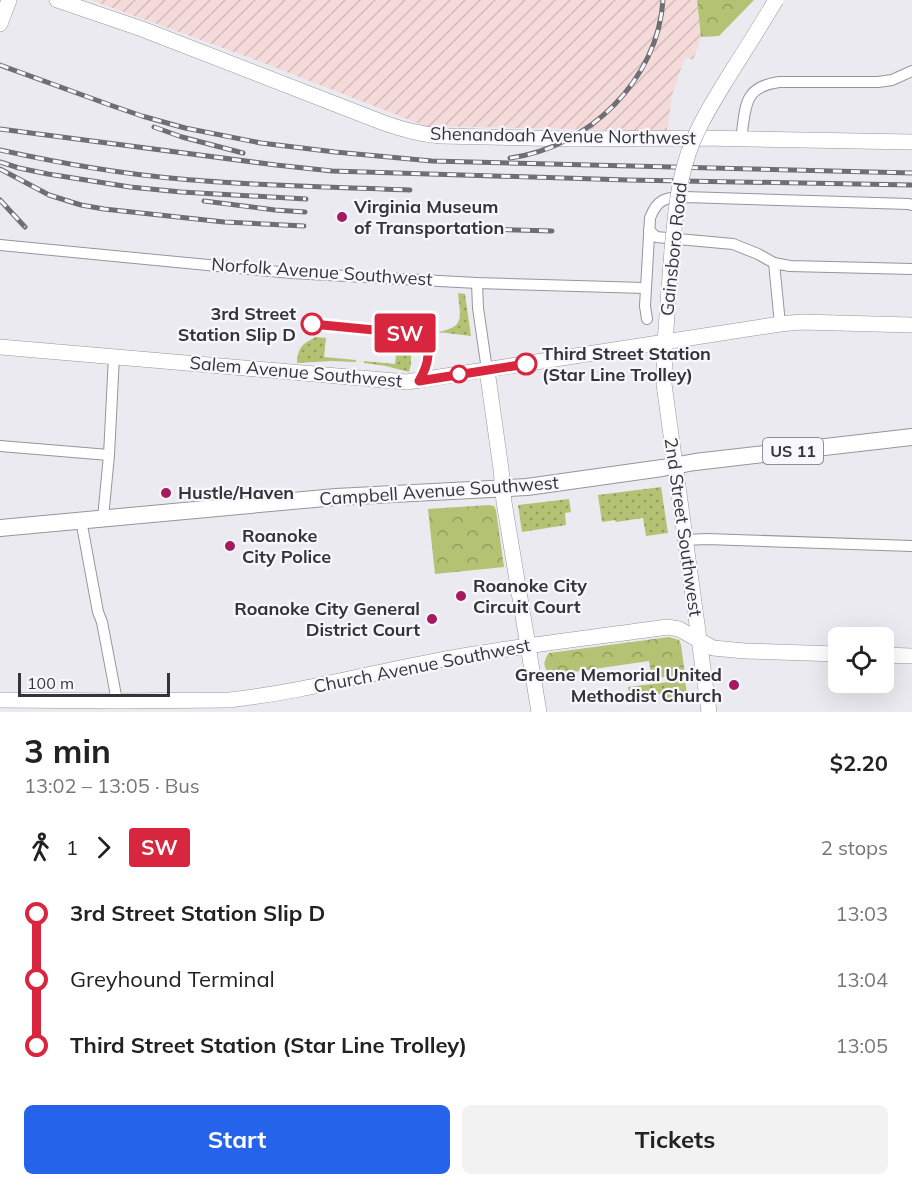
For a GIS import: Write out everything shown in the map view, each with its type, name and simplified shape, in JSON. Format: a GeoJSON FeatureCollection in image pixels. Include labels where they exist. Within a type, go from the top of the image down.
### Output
{"type":"FeatureCollection","features":[{"type":"Feature","properties":{"kind":"main road","name":"Campbell Avenue Southwest"},"geometry":{"type":"LineString","coordinates":[[0,528],[336,497],[527,487],[694,462],[912,437]]}},
{"type":"Feature","properties":{"kind":"street"},"geometry":{"type":"LineString","coordinates":[[0,24],[9,0]]}},
{"type":"Feature","properties":{"kind":"street","name":"Shenandoah Avenue Northwest"},"geometry":{"type":"LineString","coordinates":[[57,0],[142,29],[409,132],[441,136],[570,139],[702,138],[912,142]]}},
{"type":"Feature","properties":{"kind":"street","name":"Gainsboro Road"},"geometry":{"type":"LineString","coordinates":[[665,342],[672,250],[680,187],[692,142],[776,0]]}},
{"type":"Feature","properties":{"kind":"street"},"geometry":{"type":"LineString","coordinates":[[741,139],[748,100],[759,87],[779,82],[878,82],[892,80],[912,71]]}},
{"type":"Feature","properties":{"kind":"street"},"geometry":{"type":"LineString","coordinates":[[647,319],[645,288],[650,218],[658,203],[666,198],[912,205]]}},
{"type":"Feature","properties":{"kind":"street"},"geometry":{"type":"LineString","coordinates":[[649,230],[656,237],[733,244],[774,263],[790,266],[912,269]]}},
{"type":"Feature","properties":{"kind":"street","name":"Norfolk Avenue Southwest"},"geometry":{"type":"LineString","coordinates":[[0,245],[291,273],[477,284],[645,288]]}},
{"type":"Feature","properties":{"kind":"street"},"geometry":{"type":"LineString","coordinates":[[774,263],[780,324]]}},
{"type":"Feature","properties":{"kind":"street"},"geometry":{"type":"LineString","coordinates":[[477,284],[478,308],[504,502],[539,712]]}},
{"type":"Feature","properties":{"kind":"street","name":"Salem Avenue Southwest"},"geometry":{"type":"LineString","coordinates":[[0,346],[407,382],[780,324],[801,322],[912,325]]}},
{"type":"Feature","properties":{"kind":"street","name":"2nd Street Southwest"},"geometry":{"type":"LineString","coordinates":[[665,342],[664,384],[709,712]]}},
{"type":"Feature","properties":{"kind":"street"},"geometry":{"type":"LineString","coordinates":[[103,518],[114,356]]}},
{"type":"Feature","properties":{"kind":"street"},"geometry":{"type":"LineString","coordinates":[[0,446],[109,455]]}},
{"type":"Feature","properties":{"kind":"street"},"geometry":{"type":"LineString","coordinates":[[81,520],[98,612],[102,622],[111,705]]}},
{"type":"Feature","properties":{"kind":"street"},"geometry":{"type":"LineString","coordinates":[[685,540],[912,546]]}},
{"type":"Feature","properties":{"kind":"street","name":"Church Avenue Southwest"},"geometry":{"type":"LineString","coordinates":[[0,700],[111,705],[260,697],[437,660],[528,645],[667,627],[679,629],[713,648],[828,654]]}},
{"type":"Feature","properties":{"kind":"street"},"geometry":{"type":"LineString","coordinates":[[894,655],[912,656]]}},
{"type":"Feature","properties":{"kind":"shaded area"},"geometry":{"type":"Polygon","coordinates":[[[91,0],[697,0],[701,37],[693,60],[685,57],[672,95],[667,131],[425,126],[256,60],[91,0]]]}},
{"type":"Feature","properties":{"kind":"green space"},"geometry":{"type":"Polygon","coordinates":[[[697,0],[754,0],[719,36],[701,37],[697,0]]]}},
{"type":"Feature","properties":{"kind":"green space"},"geometry":{"type":"Polygon","coordinates":[[[458,293],[465,294],[471,336],[438,332],[457,324],[460,315],[458,293]]]}},
{"type":"Feature","properties":{"kind":"green space"},"geometry":{"type":"Polygon","coordinates":[[[316,337],[326,338],[324,357],[356,360],[356,362],[297,363],[298,353],[302,347],[316,337]]]}},
{"type":"Feature","properties":{"kind":"green space"},"geometry":{"type":"Polygon","coordinates":[[[397,345],[411,347],[409,372],[364,363],[364,361],[395,364],[397,345]]]}},
{"type":"Feature","properties":{"kind":"green space"},"geometry":{"type":"Polygon","coordinates":[[[661,487],[668,533],[646,536],[643,518],[602,522],[598,495],[661,487]]]}},
{"type":"Feature","properties":{"kind":"green space"},"geometry":{"type":"Polygon","coordinates":[[[569,499],[571,512],[565,513],[566,525],[522,532],[518,505],[569,499]]]}},
{"type":"Feature","properties":{"kind":"green space"},"geometry":{"type":"Polygon","coordinates":[[[494,506],[496,510],[504,567],[435,574],[428,509],[494,506]]]}},
{"type":"Feature","properties":{"kind":"green space"},"geometry":{"type":"Polygon","coordinates":[[[669,637],[679,640],[685,674],[652,679],[649,661],[552,675],[544,665],[549,653],[669,637]]]}},
{"type":"Feature","properties":{"kind":"green space"},"geometry":{"type":"Polygon","coordinates":[[[685,680],[688,701],[667,704],[666,693],[630,698],[628,687],[685,680]]]}},
{"type":"Feature","properties":{"kind":"railway"},"geometry":{"type":"LineString","coordinates":[[510,158],[539,152],[566,140],[591,125],[614,105],[633,83],[648,57],[658,29],[663,0]]}},
{"type":"Feature","properties":{"kind":"railway"},"geometry":{"type":"LineString","coordinates":[[0,65],[142,116],[185,128],[261,143],[335,152],[432,161],[912,173]]}},
{"type":"Feature","properties":{"kind":"railway"},"geometry":{"type":"LineString","coordinates":[[154,127],[243,153]]}},
{"type":"Feature","properties":{"kind":"railway"},"geometry":{"type":"LineString","coordinates":[[0,129],[332,171],[628,180],[912,185]]}},
{"type":"Feature","properties":{"kind":"railway"},"geometry":{"type":"LineString","coordinates":[[0,150],[90,168],[158,177],[267,185],[410,190]]}},
{"type":"Feature","properties":{"kind":"railway"},"geometry":{"type":"LineString","coordinates":[[0,162],[48,174],[130,187],[306,199]]}},
{"type":"Feature","properties":{"kind":"railway"},"geometry":{"type":"LineString","coordinates":[[0,169],[49,195],[81,205],[224,222],[304,226]]}},
{"type":"Feature","properties":{"kind":"railway"},"geometry":{"type":"LineString","coordinates":[[0,200],[25,227]]}},
{"type":"Feature","properties":{"kind":"railway"},"geometry":{"type":"LineString","coordinates":[[204,201],[305,212]]}},
{"type":"Feature","properties":{"kind":"railway"},"geometry":{"type":"LineString","coordinates":[[485,229],[552,231]]}},
{"type":"Feature","properties":{"kind":"bus line","name":"SW"},"geometry":{"type":"LineString","coordinates":[[312,324],[416,334],[422,337],[428,352],[427,366],[419,381],[526,364]]}},
{"type":"Feature","properties":{"kind":"place","name":"Virginia Museum of Transportation"},"geometry":{"type":"Point","coordinates":[342,217]}},
{"type":"Feature","properties":{"kind":"place","name":"3rd Street Station Slip D"},"geometry":{"type":"Point","coordinates":[312,324]}},
{"type":"Feature","properties":{"kind":"place","name":"Third Street Station (Star Line Trolley)"},"geometry":{"type":"Point","coordinates":[526,364]}},
{"type":"Feature","properties":{"kind":"place","name":"Hustle/Haven"},"geometry":{"type":"Point","coordinates":[166,493]}},
{"type":"Feature","properties":{"kind":"place","name":"Roanoke City Police"},"geometry":{"type":"Point","coordinates":[230,546]}},
{"type":"Feature","properties":{"kind":"place","name":"Roanoke City Circuit Court"},"geometry":{"type":"Point","coordinates":[461,596]}},
{"type":"Feature","properties":{"kind":"place","name":"Roanoke City General District Court"},"geometry":{"type":"Point","coordinates":[432,619]}},
{"type":"Feature","properties":{"kind":"place","name":"Greene Memorial United Methodist Church"},"geometry":{"type":"Point","coordinates":[734,685]}}]}
